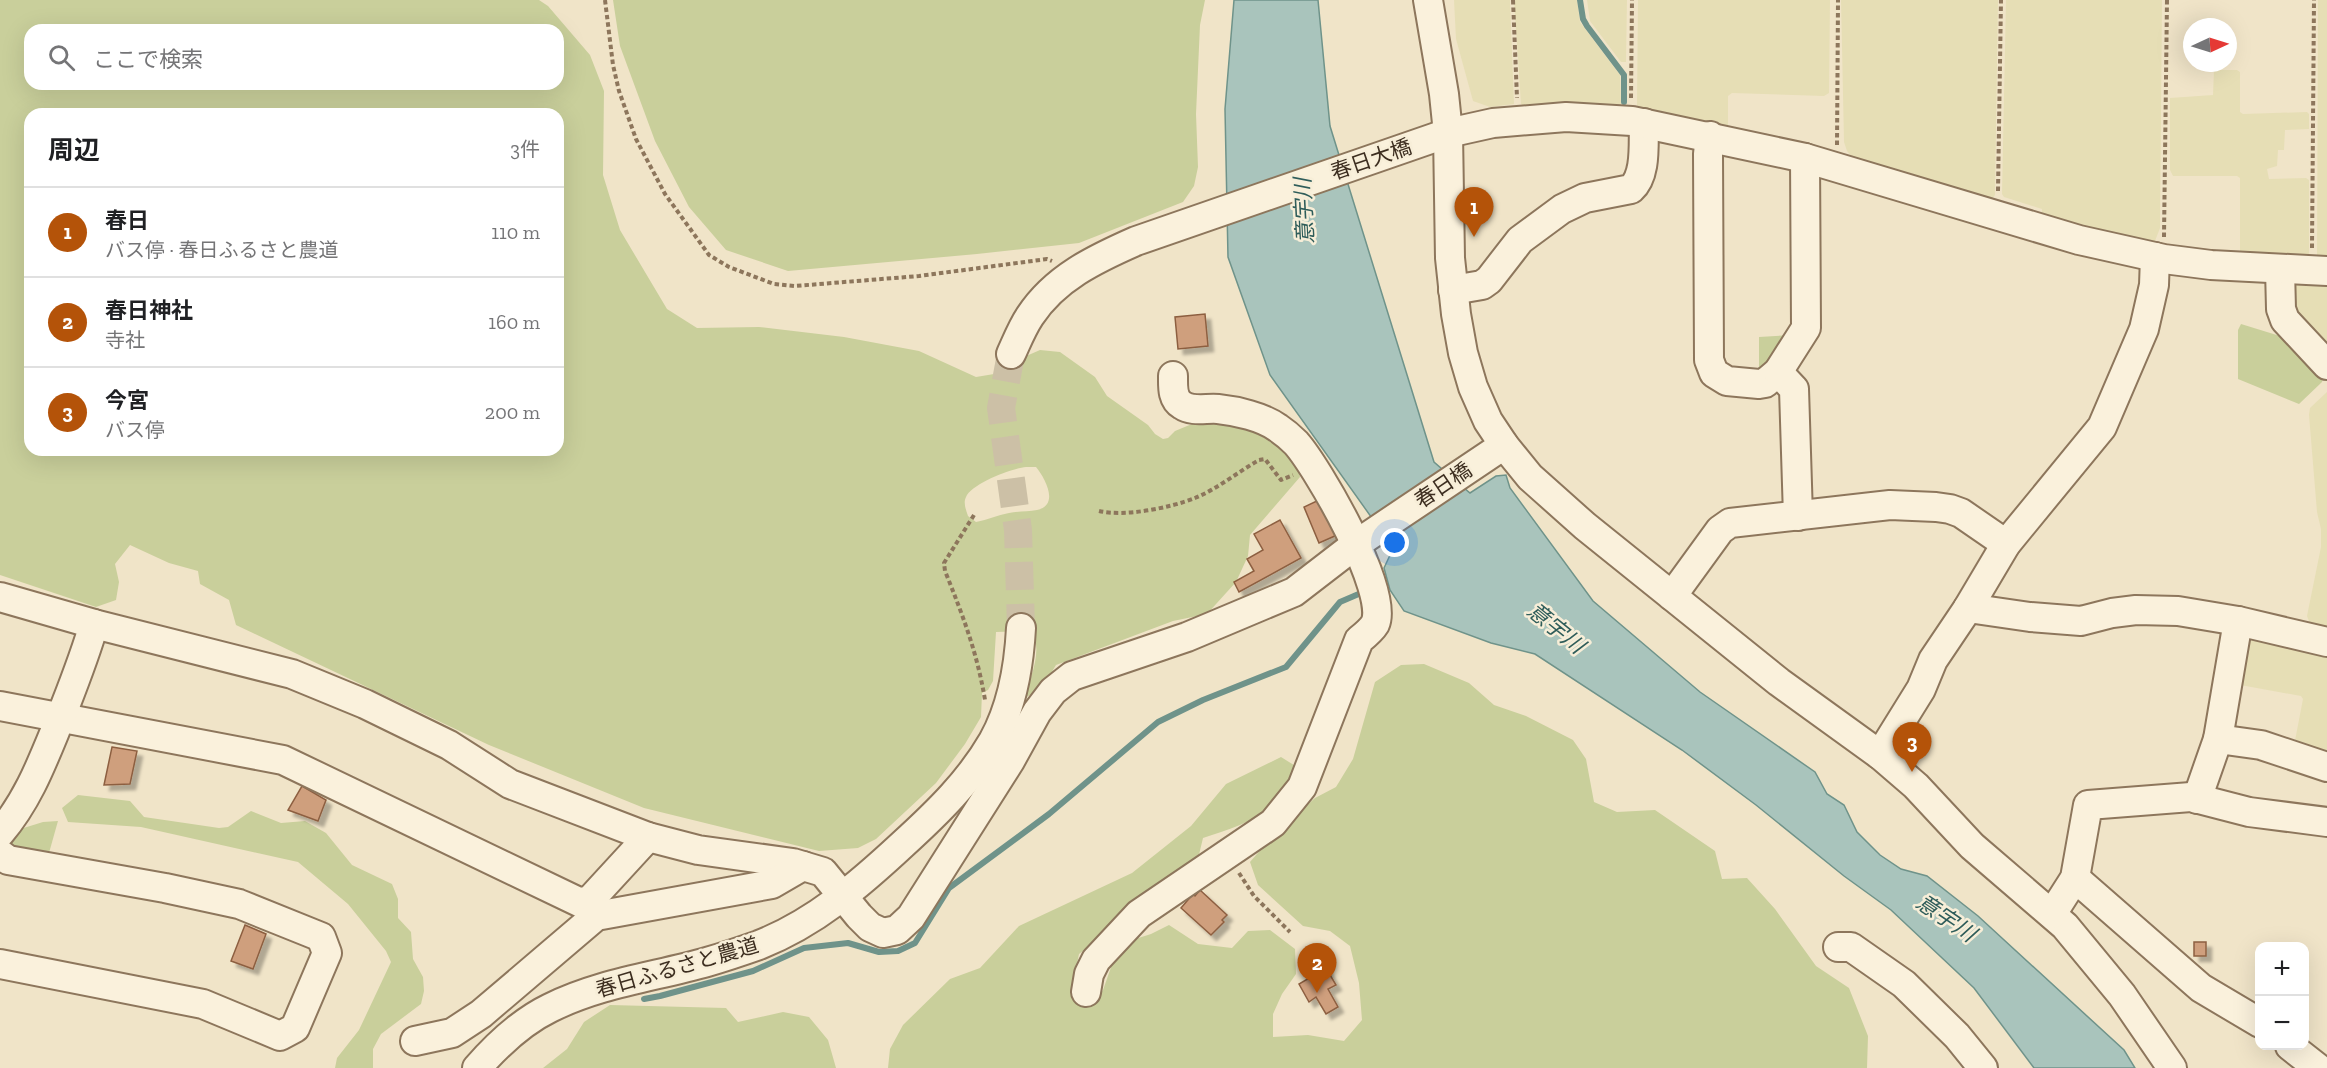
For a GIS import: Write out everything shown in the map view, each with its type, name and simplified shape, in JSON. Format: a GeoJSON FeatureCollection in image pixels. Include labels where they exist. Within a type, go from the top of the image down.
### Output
{"type":"FeatureCollection","features":[{"type":"Feature","properties":{"kind":"street"},"geometry":{"type":"LineString","coordinates":[[1428,0],[1444,94],[1441,135],[1453,290],[1463,353],[1473,387],[1498,448],[1554,498],[1672,596],[1779,682],[1880,755],[1916,786],[1972,846],[2074,935],[2122,995],[2172,1068]]}},
{"type":"Feature","properties":{"kind":"street","name":"春日大橋"},"geometry":{"type":"LineString","coordinates":[[1067,277],[1109,253],[1206,216],[1441,135],[1492,123],[1583,117],[1638,122],[1805,158],[2079,240],[2160,258],[2211,265],[2320,271]]}},
{"type":"Feature","properties":{"kind":"street"},"geometry":{"type":"LineString","coordinates":[[1453,290],[1482,285],[1489,280],[1520,240],[1532,229],[1573,203],[1586,198],[1631,189],[1640,175],[1638,122]]}},
{"type":"Feature","properties":{"kind":"street"},"geometry":{"type":"LineString","coordinates":[[1710,136],[1708,165],[1711,367],[1714,374],[1727,381],[1759,384],[1772,379],[1806,328],[1805,158]]}},
{"type":"Feature","properties":{"kind":"street"},"geometry":{"type":"LineString","coordinates":[[1880,755],[1921,690],[1933,660],[1968,608],[2006,544],[2105,422],[2111,402],[2147,318],[2160,258]]}},
{"type":"Feature","properties":{"kind":"street"},"geometry":{"type":"LineString","coordinates":[[2280,269],[2281,309],[2285,320],[2327,365]]}},
{"type":"Feature","properties":{"kind":"street"},"geometry":{"type":"LineString","coordinates":[[1011,354],[1030,316],[1055,287],[1067,277]]}},
{"type":"Feature","properties":{"kind":"street"},"geometry":{"type":"LineString","coordinates":[[1778,372],[1794,389],[1798,516]]}},
{"type":"Feature","properties":{"kind":"street"},"geometry":{"type":"LineString","coordinates":[[1086,992],[1089,974],[1096,960],[1139,914],[1273,823],[1302,787],[1359,640],[1375,623],[1376,607],[1370,576],[1359,542],[1351,534],[1318,475],[1295,442],[1276,426],[1231,411],[1198,410],[1183,406],[1174,395],[1173,376]]}},
{"type":"Feature","properties":{"kind":"street","name":"春日橋"},"geometry":{"type":"LineString","coordinates":[[0,597],[94,624],[292,674],[365,704],[449,745],[510,784],[648,837],[698,850],[803,866],[823,872],[870,927],[883,933],[897,930],[911,917],[1010,761],[1036,712],[1053,690],[1072,675],[1187,637],[1294,592],[1359,542],[1498,448]]}},
{"type":"Feature","properties":{"kind":"street"},"geometry":{"type":"LineString","coordinates":[[1672,596],[1720,530],[1730,523],[1890,505],[1950,508],[1962,513],[2006,544]]}},
{"type":"Feature","properties":{"kind":"street"},"geometry":{"type":"LineString","coordinates":[[1968,608],[2030,618],[2081,621],[2136,610],[2178,611],[2238,621],[2327,642]]}},
{"type":"Feature","properties":{"kind":"street"},"geometry":{"type":"LineString","coordinates":[[2197,799],[2218,739],[2238,621]]}},
{"type":"Feature","properties":{"kind":"street"},"geometry":{"type":"LineString","coordinates":[[0,833],[13,818],[31,788],[60,719],[94,624]]}},
{"type":"Feature","properties":{"kind":"street","name":"春日ふるさと農道"},"geometry":{"type":"LineString","coordinates":[[477,1068],[516,1029],[549,1008],[599,988],[707,962],[761,944],[814,918],[867,878],[943,807],[979,764],[1003,718],[1016,674],[1021,628]]}},
{"type":"Feature","properties":{"kind":"street"},"geometry":{"type":"LineString","coordinates":[[0,706],[283,760],[591,909]]}},
{"type":"Feature","properties":{"kind":"street"},"geometry":{"type":"LineString","coordinates":[[2218,739],[2262,745],[2327,767]]}},
{"type":"Feature","properties":{"kind":"street"},"geometry":{"type":"LineString","coordinates":[[2052,914],[2075,878],[2088,806],[2191,797],[2250,812],[2327,822]]}},
{"type":"Feature","properties":{"kind":"street"},"geometry":{"type":"LineString","coordinates":[[591,909],[591,899],[648,837]]}},
{"type":"Feature","properties":{"kind":"street"},"geometry":{"type":"LineString","coordinates":[[0,854],[8,860],[165,888],[239,904],[321,937],[327,952],[295,1028],[280,1036],[202,1004],[0,964]]}},
{"type":"Feature","properties":{"kind":"street"},"geometry":{"type":"LineString","coordinates":[[415,1041],[452,1033],[481,1014],[591,909],[772,884],[803,866]]}},
{"type":"Feature","properties":{"kind":"street"},"geometry":{"type":"LineString","coordinates":[[2075,878],[2201,988],[2255,1021]]}},
{"type":"Feature","properties":{"kind":"street"},"geometry":{"type":"LineString","coordinates":[[1838,947],[1851,947],[1904,984],[1957,1036],[1983,1068]]}},
{"type":"Feature","properties":{"kind":"street"},"geometry":{"type":"LineString","coordinates":[[2295,1050],[2318,1068]]}},
{"type":"Feature","properties":{"kind":"path"},"geometry":{"type":"LineString","coordinates":[[605,0],[616,82],[636,139],[665,194],[684,221],[709,255],[729,267],[774,284],[795,286],[919,276],[1047,259],[1053,261],[1067,277]]}},
{"type":"Feature","properties":{"kind":"path"},"geometry":{"type":"LineString","coordinates":[[1513,0],[1518,121]]}},
{"type":"Feature","properties":{"kind":"path"},"geometry":{"type":"LineString","coordinates":[[1632,0],[1638,122]]}},
{"type":"Feature","properties":{"kind":"path"},"geometry":{"type":"LineString","coordinates":[[1837,167],[1838,0]]}},
{"type":"Feature","properties":{"kind":"path"},"geometry":{"type":"LineString","coordinates":[[1993,215],[1998,197],[2001,0]]}},
{"type":"Feature","properties":{"kind":"path"},"geometry":{"type":"LineString","coordinates":[[2160,258],[2167,0]]}},
{"type":"Feature","properties":{"kind":"path"},"geometry":{"type":"LineString","coordinates":[[2314,0],[2320,271]]}},
{"type":"Feature","properties":{"kind":"path"},"geometry":{"type":"LineString","coordinates":[[1099,511],[1112,514],[1142,512],[1195,498],[1259,460],[1265,459],[1281,480],[1295,474],[1318,475]]}},
{"type":"Feature","properties":{"kind":"path"},"geometry":{"type":"LineString","coordinates":[[974,515],[944,563],[945,572],[970,633],[980,670],[986,706],[1003,718]]}},
{"type":"Feature","properties":{"kind":"path"},"geometry":{"type":"LineString","coordinates":[[1227,855],[1254,896],[1290,933]]}},
{"type":"Feature","properties":{"kind":"shaded area"},"geometry":{"type":"Polygon","coordinates":[[[1454,0],[1510,0],[1514,104],[1490,107],[1473,101],[1456,39],[1454,0]]]}},
{"type":"Feature","properties":{"kind":"shaded area"},"geometry":{"type":"Polygon","coordinates":[[[1514,0],[1577,0],[1580,22],[1620,75],[1621,106],[1586,104],[1525,107],[1521,104],[1514,0]]]}},
{"type":"Feature","properties":{"kind":"shaded area"},"geometry":{"type":"Polygon","coordinates":[[[1587,0],[1627,0],[1626,62],[1621,62],[1590,21],[1587,0]]]}},
{"type":"Feature","properties":{"kind":"shaded area"},"geometry":{"type":"Polygon","coordinates":[[[1638,0],[1830,0],[1829,93],[1824,96],[1732,93],[1728,96],[1728,125],[1724,127],[1641,112],[1637,105],[1638,0]]]}},
{"type":"Feature","properties":{"kind":"shaded area"},"geometry":{"type":"Polygon","coordinates":[[[1841,0],[1998,0],[1995,195],[1990,201],[1853,158],[1847,151],[1844,142],[1841,0]]]}},
{"type":"Feature","properties":{"kind":"shaded area"},"geometry":{"type":"Polygon","coordinates":[[[2006,0],[2162,0],[2160,228],[2155,241],[2149,244],[2041,219],[2042,209],[2004,197],[2002,194],[2006,0]]]}},
{"type":"Feature","properties":{"kind":"shaded area"},"geometry":{"type":"Polygon","coordinates":[[[2318,0],[2327,0],[2327,260],[2317,256],[2318,0]]]}},
{"type":"Feature","properties":{"kind":"shaded area"},"geometry":{"type":"Polygon","coordinates":[[[2237,70],[2240,72],[2240,112],[2243,114],[2307,112],[2309,114],[2309,129],[2285,130],[2284,150],[2278,150],[2277,166],[2267,169],[2269,179],[2306,178],[2309,180],[2309,256],[2240,255],[2240,178],[2237,176],[2173,176],[2170,170],[2170,98],[2213,95],[2214,72],[2237,72],[2237,70]]]}},
{"type":"Feature","properties":{"kind":"shaded area"},"geometry":{"type":"Polygon","coordinates":[[[2327,279],[2327,350],[2300,319],[2296,308],[2293,282],[2327,279]]]}},
{"type":"Feature","properties":{"kind":"shaded area"},"geometry":{"type":"Polygon","coordinates":[[[2327,392],[2327,630],[2310,624],[2307,616],[2321,547],[2309,415],[2310,408],[2327,392]]]}},
{"type":"Feature","properties":{"kind":"shaded area"},"geometry":{"type":"Polygon","coordinates":[[[2242,635],[2327,647],[2327,762],[2293,751],[2303,699],[2301,696],[2235,684],[2242,635]]]}},
{"type":"Feature","properties":{"kind":"green space"},"geometry":{"type":"Polygon","coordinates":[[[0,0],[539,0],[548,6],[563,24],[24,24],[24,90],[564,90],[564,25],[590,55],[604,91],[603,175],[620,230],[667,309],[697,328],[759,327],[844,337],[919,351],[976,377],[1000,373],[1024,357],[1040,350],[1060,352],[1095,377],[1107,396],[1148,425],[1155,434],[1163,439],[1168,438],[1175,431],[1209,417],[1253,421],[1295,449],[1300,477],[1250,535],[1248,556],[1236,582],[1207,614],[1173,621],[1056,665],[1042,688],[1023,699],[1036,655],[1035,638],[1031,631],[996,632],[993,681],[988,690],[982,693],[981,717],[965,744],[936,783],[876,839],[858,848],[819,851],[644,808],[489,745],[236,625],[229,600],[200,584],[198,571],[169,563],[130,545],[115,564],[119,582],[116,600],[96,607],[0,575],[0,0]],[[1026,467],[1002,474],[969,492],[965,502],[968,516],[976,522],[1044,507],[1049,497],[1046,484],[1036,467],[1026,467]]]}},
{"type":"Feature","properties":{"kind":"green space"},"geometry":{"type":"Polygon","coordinates":[[[613,0],[1205,0],[1200,25],[1196,114],[1198,167],[1194,186],[1183,202],[1079,243],[788,271],[726,250],[689,207],[655,141],[620,46],[613,0]]]}},
{"type":"Feature","properties":{"kind":"green space"},"geometry":{"type":"Polygon","coordinates":[[[2241,324],[2290,339],[2324,374],[2322,382],[2299,404],[2238,379],[2238,330],[2241,324]]]}},
{"type":"Feature","properties":{"kind":"green space"},"geometry":{"type":"Polygon","coordinates":[[[1792,335],[1759,377],[1759,337],[1792,335]]]}},
{"type":"Feature","properties":{"kind":"green space"},"geometry":{"type":"Polygon","coordinates":[[[1424,664],[1469,683],[1494,705],[1526,716],[1573,740],[1586,759],[1594,802],[1617,812],[1655,810],[1715,851],[1722,879],[1747,878],[1775,909],[1816,966],[1849,988],[1868,1036],[1867,1068],[888,1068],[890,1049],[903,1025],[950,979],[980,968],[1019,926],[1132,873],[1191,826],[1226,784],[1281,757],[1297,767],[1284,795],[1273,806],[1247,822],[1203,838],[1197,863],[1079,954],[1072,989],[1080,1001],[1096,1001],[1103,990],[1115,956],[1126,942],[1169,925],[1198,944],[1232,948],[1248,931],[1270,930],[1295,949],[1296,974],[1282,994],[1273,1014],[1273,1037],[1308,1035],[1344,1041],[1362,1020],[1359,983],[1350,946],[1330,931],[1303,926],[1258,885],[1250,862],[1270,839],[1315,798],[1336,787],[1353,759],[1375,682],[1401,665],[1424,664]]]}},
{"type":"Feature","properties":{"kind":"green space"},"geometry":{"type":"Polygon","coordinates":[[[78,795],[130,801],[144,817],[219,828],[228,827],[251,811],[281,823],[305,821],[326,833],[352,865],[392,884],[398,899],[398,918],[411,932],[413,959],[423,977],[424,991],[421,1004],[381,1034],[373,1049],[373,1068],[335,1068],[337,1058],[359,1030],[391,962],[386,951],[348,904],[298,862],[141,827],[68,822],[62,808],[78,795]]]}},
{"type":"Feature","properties":{"kind":"green space"},"geometry":{"type":"Polygon","coordinates":[[[58,821],[47,860],[11,852],[4,842],[14,831],[43,822],[58,821]]]}},
{"type":"Feature","properties":{"kind":"green space"},"geometry":{"type":"Polygon","coordinates":[[[610,1005],[726,1008],[738,1022],[783,1012],[809,1017],[828,1040],[836,1068],[543,1068],[567,1049],[584,1022],[610,1005]]]}},
{"type":"Feature","properties":{"kind":"water","name":"意宇川"},"geometry":{"type":"Polygon","coordinates":[[[1234,0],[1318,0],[1330,126],[1434,462],[1470,493],[1496,476],[1506,475],[1510,488],[1593,601],[1700,692],[1815,772],[1827,794],[1844,805],[1857,832],[1880,855],[1901,869],[1927,876],[1978,916],[2124,1050],[2135,1068],[2034,1068],[1974,988],[1891,910],[1682,750],[1535,654],[1491,643],[1404,611],[1390,590],[1384,568],[1391,553],[1389,542],[1270,375],[1228,257],[1225,109],[1234,0]]]}},
{"type":"Feature","properties":{"kind":"building"},"geometry":{"type":"Polygon","coordinates":[[[1205,314],[1208,346],[1178,349],[1175,317],[1205,314]]]}},
{"type":"Feature","properties":{"kind":"building"},"geometry":{"type":"Polygon","coordinates":[[[1321,499],[1337,535],[1319,543],[1304,507],[1321,499]]]}},
{"type":"Feature","properties":{"kind":"building"},"geometry":{"type":"Polygon","coordinates":[[[1280,520],[1301,558],[1239,592],[1234,582],[1254,571],[1247,559],[1263,550],[1254,534],[1280,520]]]}},
{"type":"Feature","properties":{"kind":"building"},"geometry":{"type":"Polygon","coordinates":[[[112,747],[137,751],[130,784],[104,785],[112,747]]]}},
{"type":"Feature","properties":{"kind":"building"},"geometry":{"type":"Polygon","coordinates":[[[302,786],[326,800],[318,821],[288,810],[302,786]]]}},
{"type":"Feature","properties":{"kind":"building"},"geometry":{"type":"Polygon","coordinates":[[[1200,890],[1227,915],[1222,920],[1224,922],[1211,935],[1181,908],[1193,894],[1195,896],[1200,890]]]}},
{"type":"Feature","properties":{"kind":"building"},"geometry":{"type":"Polygon","coordinates":[[[245,925],[266,934],[253,969],[231,961],[245,925]]]}},
{"type":"Feature","properties":{"kind":"building"},"geometry":{"type":"Polygon","coordinates":[[[2194,942],[2206,942],[2206,956],[2194,956],[2194,942]]]}},
{"type":"Feature","properties":{"kind":"building"},"geometry":{"type":"Polygon","coordinates":[[[1326,968],[1336,985],[1328,989],[1338,1007],[1326,1014],[1316,997],[1309,1002],[1299,984],[1326,968]]]}},
{"type":"Feature","properties":{"kind":"waterway"},"geometry":{"type":"LineString","coordinates":[[1580,0],[1583,19],[1587,26],[1624,75],[1624,102]]}},
{"type":"Feature","properties":{"kind":"waterway"},"geometry":{"type":"LineString","coordinates":[[644,999],[753,971],[804,948],[848,943],[879,952],[898,951],[915,943],[949,888],[1049,814],[1158,722],[1203,700],[1286,667],[1340,602],[1361,593]]}},
{"type":"Feature","properties":{"kind":"tunnel"},"geometry":{"type":"LineString","coordinates":[[1011,354],[1001,408],[1018,530],[1021,628]]}},
{"type":"Feature","properties":{"kind":"place","name":"春日"},"geometry":{"type":"Point","coordinates":[1474,237]}},
{"type":"Feature","properties":{"kind":"place","name":"今宮"},"geometry":{"type":"Point","coordinates":[1912,772]}},
{"type":"Feature","properties":{"kind":"place","name":"春日神社"},"geometry":{"type":"Point","coordinates":[1317,993]}}]}
